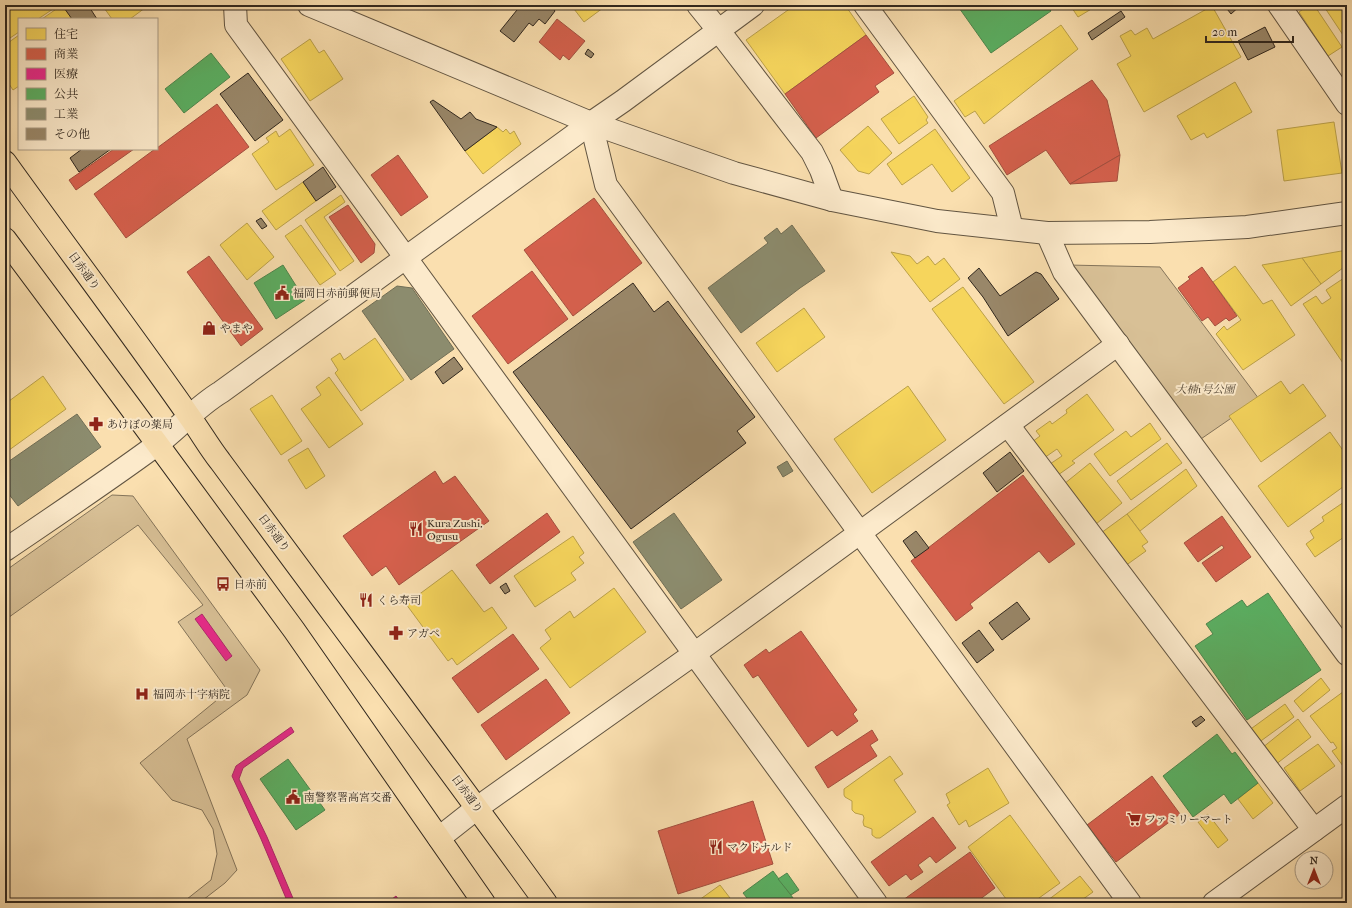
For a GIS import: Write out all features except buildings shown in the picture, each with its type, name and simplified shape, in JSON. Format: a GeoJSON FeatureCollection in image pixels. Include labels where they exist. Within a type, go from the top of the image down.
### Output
{"type":"FeatureCollection","features":[{"type":"Feature","properties":{"kind":"main road","name":"日赤通り"},"geometry":{"type":"LineString","coordinates":[[5,162],[219,459],[546,903]]}},
{"type":"Feature","properties":{"kind":"main road"},"geometry":{"type":"LineString","coordinates":[[5,239],[294,630],[484,903]]}},
{"type":"Feature","properties":{"kind":"street"},"geometry":{"type":"LineString","coordinates":[[235,5],[236,25],[876,903]]}},
{"type":"Feature","properties":{"kind":"street"},"geometry":{"type":"LineString","coordinates":[[309,5],[591,123],[734,173],[832,200],[936,221],[1047,233],[1150,232],[1247,227],[1347,213]]}},
{"type":"Feature","properties":{"kind":"street"},"geometry":{"type":"LineString","coordinates":[[698,5],[812,152],[821,170],[832,200]]}},
{"type":"Feature","properties":{"kind":"street"},"geometry":{"type":"LineString","coordinates":[[5,550],[157,444],[189,416],[753,5]]}},
{"type":"Feature","properties":{"kind":"street"},"geometry":{"type":"LineString","coordinates":[[865,5],[1003,194],[1012,229]]}},
{"type":"Feature","properties":{"kind":"street"},"geometry":{"type":"LineString","coordinates":[[1279,5],[1347,104]]}},
{"type":"Feature","properties":{"kind":"street"},"geometry":{"type":"LineString","coordinates":[[591,123],[606,185],[1130,903]]}},
{"type":"Feature","properties":{"kind":"street"},"geometry":{"type":"LineString","coordinates":[[1047,233],[1064,272],[1347,654]]}},
{"type":"Feature","properties":{"kind":"street"},"geometry":{"type":"LineString","coordinates":[[439,838],[477,808],[694,654],[1118,344]]}},
{"type":"Feature","properties":{"kind":"street"},"geometry":{"type":"LineString","coordinates":[[1008,425],[1314,830]]}},
{"type":"Feature","properties":{"kind":"street"},"geometry":{"type":"LineString","coordinates":[[1214,903],[1238,896],[1314,830],[1347,806]]}},
{"type":"Feature","properties":{"kind":"green space","name":"大楠1号公園"},"geometry":{"type":"Polygon","coordinates":[[[1068,265],[1160,267],[1259,399],[1198,441],[1068,265]]]}},
{"type":"Feature","properties":{"kind":"green space"},"geometry":{"type":"Polygon","coordinates":[[[112,495],[133,496],[260,670],[247,695],[187,739],[237,870],[225,883],[199,903],[182,903],[211,880],[217,854],[213,829],[202,810],[172,800],[140,763],[228,691],[178,622],[203,605],[138,525],[5,620],[5,571],[112,495]]]}},
{"type":"Feature","properties":{"kind":"place","name":"福岡日赤前郵便局"},"geometry":{"type":"Point","coordinates":[282,293]}},
{"type":"Feature","properties":{"kind":"place","name":"やまや"},"geometry":{"type":"Point","coordinates":[209,328]}},
{"type":"Feature","properties":{"kind":"place","name":"あけぼの薬局"},"geometry":{"type":"Point","coordinates":[96,424]}},
{"type":"Feature","properties":{"kind":"place","name":"Kura Zushi, Ogusu"},"geometry":{"type":"Point","coordinates":[416,529]}},
{"type":"Feature","properties":{"kind":"place","name":"日赤前"},"geometry":{"type":"Point","coordinates":[223,584]}},
{"type":"Feature","properties":{"kind":"place","name":"くら寿司"},"geometry":{"type":"Point","coordinates":[366,600]}},
{"type":"Feature","properties":{"kind":"place","name":"アガペ"},"geometry":{"type":"Point","coordinates":[396,633]}},
{"type":"Feature","properties":{"kind":"place","name":"福岡赤十字病院"},"geometry":{"type":"Point","coordinates":[142,694]}},
{"type":"Feature","properties":{"kind":"place","name":"南警察署高宮交番"},"geometry":{"type":"Point","coordinates":[293,797]}},
{"type":"Feature","properties":{"kind":"place","name":"ファミリーマート"},"geometry":{"type":"Point","coordinates":[1134,819]}},
{"type":"Feature","properties":{"kind":"place","name":"マクドナルド"},"geometry":{"type":"Point","coordinates":[716,847]}}]}
